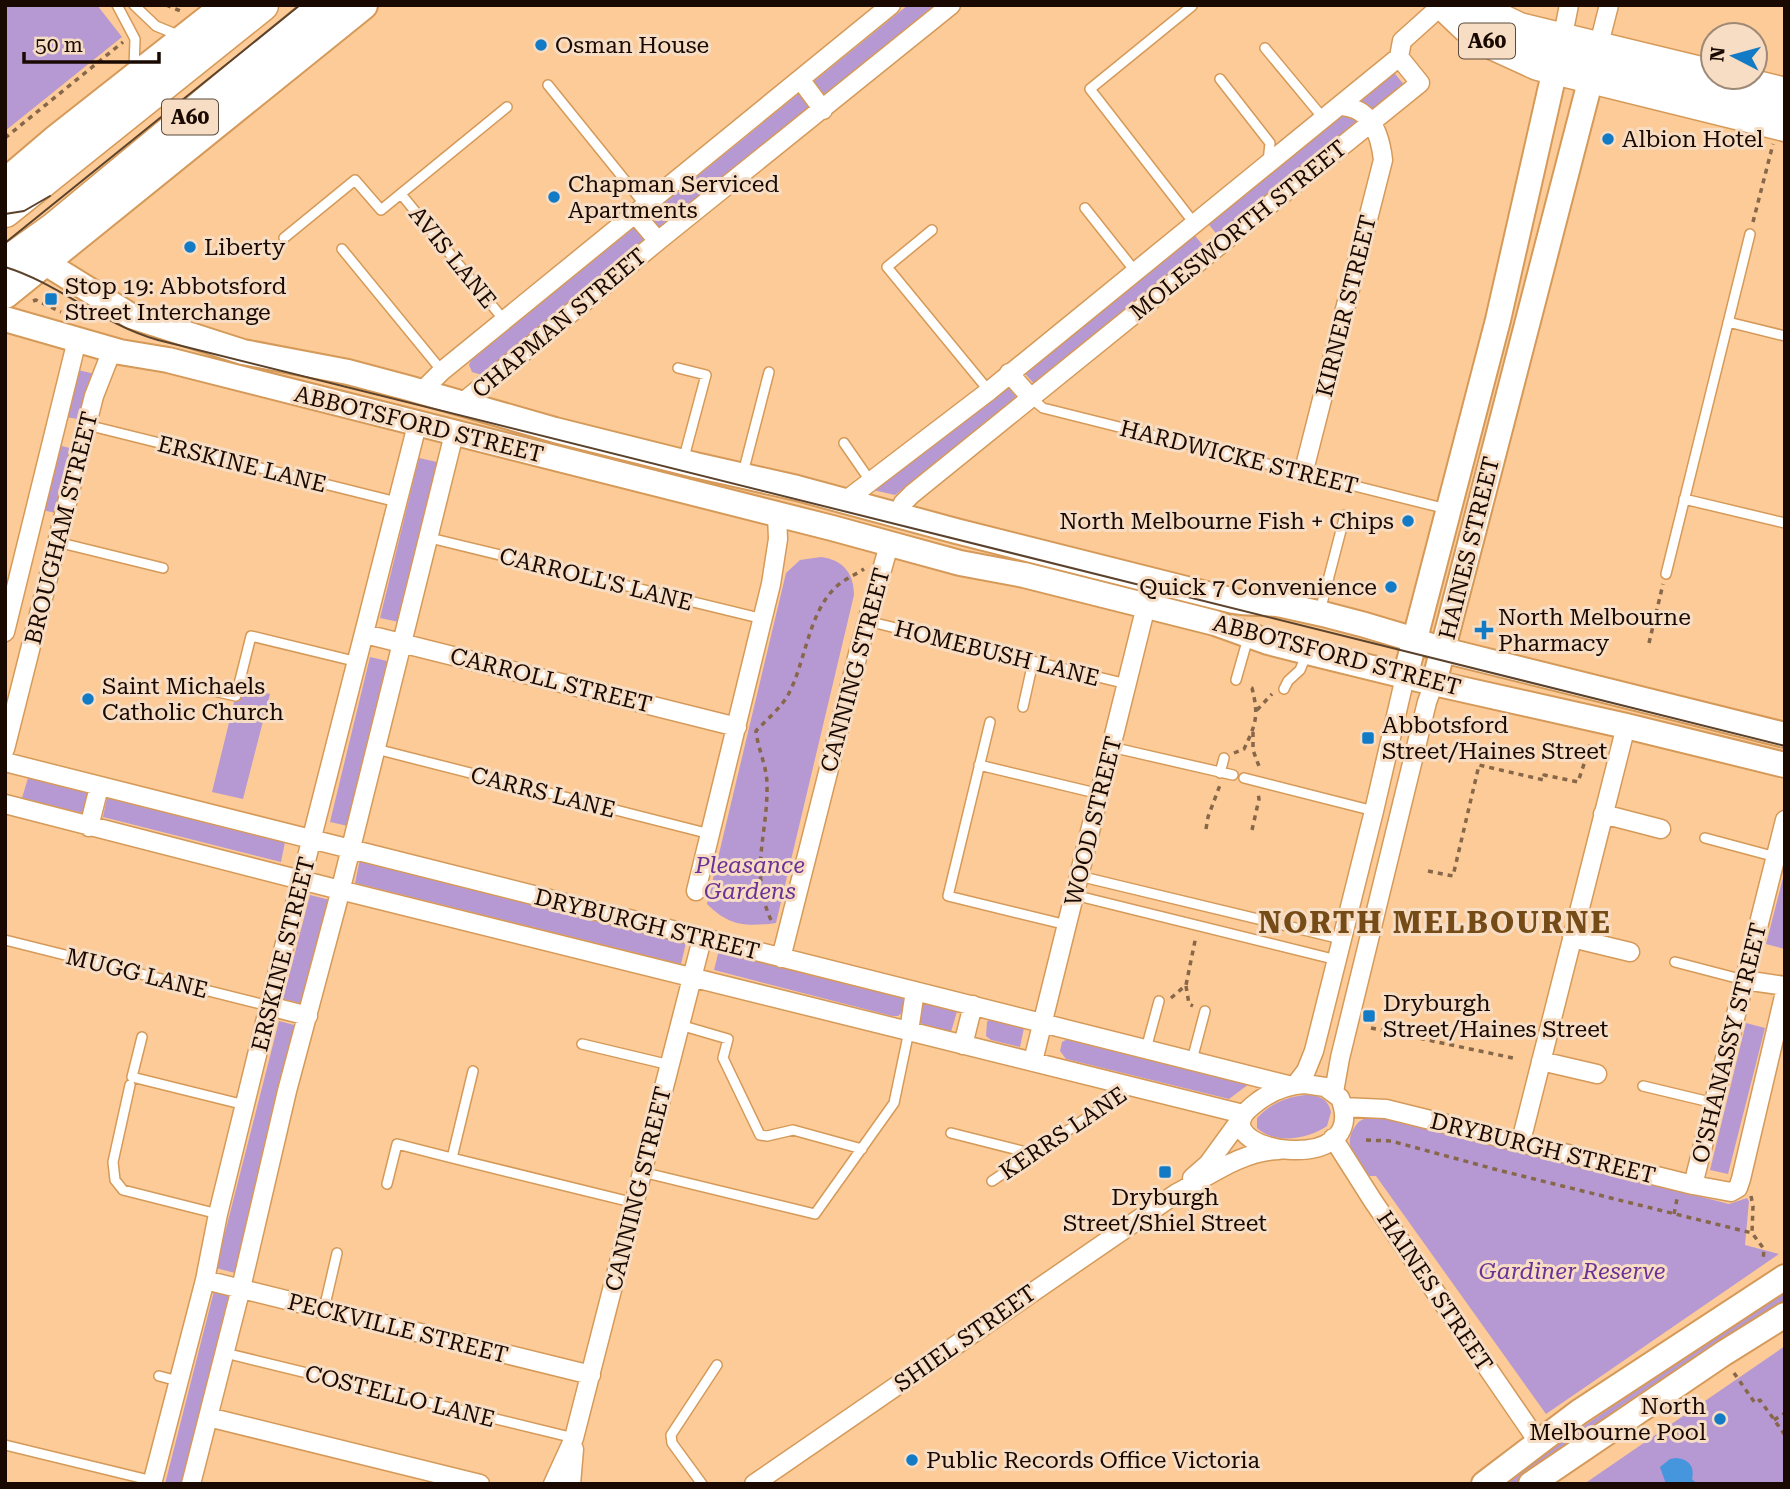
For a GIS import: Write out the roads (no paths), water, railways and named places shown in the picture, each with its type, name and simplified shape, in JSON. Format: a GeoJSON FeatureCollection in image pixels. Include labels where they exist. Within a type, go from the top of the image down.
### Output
{"type":"FeatureCollection","features":[{"type":"Feature","properties":{"kind":"highway","name":"A60"},"geometry":{"type":"LineString","coordinates":[[5,211],[262,5]]}},
{"type":"Feature","properties":{"kind":"highway","name":"A60"},"geometry":{"type":"LineString","coordinates":[[20,256],[325,5]]}},
{"type":"Feature","properties":{"kind":"highway","name":"A60"},"geometry":{"type":"LineString","coordinates":[[1443,5],[1473,31],[1500,49],[1558,55],[1783,104]]}},
{"type":"Feature","properties":{"kind":"highway","name":"A60"},"geometry":{"type":"LineString","coordinates":[[1480,5],[1558,55]]}},
{"type":"Feature","properties":{"kind":"highway","name":"A60"},"geometry":{"type":"LineString","coordinates":[[1594,63],[1699,75]]}},
{"type":"Feature","properties":{"kind":"highway","name":"A60"},"geometry":{"type":"LineString","coordinates":[[1750,91],[1783,104]]}},
{"type":"Feature","properties":{"kind":"main road"},"geometry":{"type":"LineString","coordinates":[[5,183],[227,5]]}},
{"type":"Feature","properties":{"kind":"main road","name":"A60"},"geometry":{"type":"LineString","coordinates":[[5,294],[20,256],[363,5]]}},
{"type":"Feature","properties":{"kind":"street","name":"CHAPMAN STREET"},"geometry":{"type":"LineString","coordinates":[[425,392],[442,371],[891,5]]}},
{"type":"Feature","properties":{"kind":"street","name":"CHAPMAN STREET"},"geometry":{"type":"LineString","coordinates":[[462,403],[951,5]]}},
{"type":"Feature","properties":{"kind":"street","name":"MOLESWORTH STREET"},"geometry":{"type":"LineString","coordinates":[[845,501],[989,391],[1399,57],[1402,41],[1443,5]]}},
{"type":"Feature","properties":{"kind":"street","name":"HAINES STREET"},"geometry":{"type":"LineString","coordinates":[[1292,1085],[1310,1061],[1337,960],[1405,677],[1498,320],[1569,5]]}},
{"type":"Feature","properties":{"kind":"street","name":"HAINES STREET"},"geometry":{"type":"LineString","coordinates":[[1339,1100],[1370,938],[1427,702],[1443,650],[1609,5]]}},
{"type":"Feature","properties":{"kind":"street","name":"MOLESWORTH STREET"},"geometry":{"type":"LineString","coordinates":[[898,514],[903,503],[912,494],[1216,248],[1376,130],[1420,83],[1399,57]]}},
{"type":"Feature","properties":{"kind":"street"},"geometry":{"type":"LineString","coordinates":[[800,79],[823,110]]}},
{"type":"Feature","properties":{"kind":"street"},"geometry":{"type":"LineString","coordinates":[[1339,106],[1358,110],[1376,130]]}},
{"type":"Feature","properties":{"kind":"street","name":"KIRNER STREET"},"geometry":{"type":"LineString","coordinates":[[1303,474],[1383,160],[1376,130]]}},
{"type":"Feature","properties":{"kind":"street"},"geometry":{"type":"LineString","coordinates":[[640,209],[658,241]]}},
{"type":"Feature","properties":{"kind":"street"},"geometry":{"type":"LineString","coordinates":[[1194,223],[1216,248]]}},
{"type":"Feature","properties":{"kind":"street","name":"ABBOTSFORD STREET"},"geometry":{"type":"LineString","coordinates":[[20,256],[138,319],[262,357],[348,372],[546,428],[898,514],[1153,581],[1245,603],[1279,604],[1415,639],[1443,650],[1785,735]]}},
{"type":"Feature","properties":{"kind":"street","name":"ABBOTSFORD STREET"},"geometry":{"type":"LineString","coordinates":[[5,319],[112,350],[168,360],[832,528],[881,554],[960,563],[1024,575],[1215,623],[1307,652],[1405,677],[1626,726],[1785,765]]}},
{"type":"Feature","properties":{"kind":"street","name":"BROUGHAM STREET"},"geometry":{"type":"LineString","coordinates":[[5,632],[77,340]]}},
{"type":"Feature","properties":{"kind":"street","name":"BROUGHAM STREET"},"geometry":{"type":"LineString","coordinates":[[5,749],[8,726],[85,430],[112,350]]}},
{"type":"Feature","properties":{"kind":"street"},"geometry":{"type":"LineString","coordinates":[[1009,373],[1031,398]]}},
{"type":"Feature","properties":{"kind":"street"},"geometry":{"type":"LineString","coordinates":[[417,425],[425,392]]}},
{"type":"Feature","properties":{"kind":"street"},"geometry":{"type":"LineString","coordinates":[[454,434],[462,403]]}},
{"type":"Feature","properties":{"kind":"street","name":"ERSKINE STREET"},"geometry":{"type":"LineString","coordinates":[[152,1482],[205,1280],[218,1214],[269,1006],[417,425]]}},
{"type":"Feature","properties":{"kind":"street"},"geometry":{"type":"LineString","coordinates":[[56,429],[85,430]]}},
{"type":"Feature","properties":{"kind":"street","name":"ERSKINE STREET"},"geometry":{"type":"LineString","coordinates":[[196,1483],[208,1417],[287,1091],[430,538],[454,434]]}},
{"type":"Feature","properties":{"kind":"street"},"geometry":{"type":"LineString","coordinates":[[832,528],[838,510],[845,501]]}},
{"type":"Feature","properties":{"kind":"street"},"geometry":{"type":"LineString","coordinates":[[696,891],[763,619],[777,553],[777,514]]}},
{"type":"Feature","properties":{"kind":"street"},"geometry":{"type":"LineString","coordinates":[[881,554],[898,514]]}},
{"type":"Feature","properties":{"kind":"street","name":"CANNING STREET"},"geometry":{"type":"LineString","coordinates":[[781,958],[867,621],[881,554]]}},
{"type":"Feature","properties":{"kind":"street","name":"WOOD STREET"},"geometry":{"type":"LineString","coordinates":[[1033,1062],[1153,581]]}},
{"type":"Feature","properties":{"kind":"street","name":"CARROLL STREET"},"geometry":{"type":"LineString","coordinates":[[365,634],[737,727]]}},
{"type":"Feature","properties":{"kind":"street"},"geometry":{"type":"LineString","coordinates":[[1521,1141],[1626,726]]}},
{"type":"Feature","properties":{"kind":"street","name":"DRYBURGH STREET"},"geometry":{"type":"LineString","coordinates":[[5,762],[1292,1085]]}},
{"type":"Feature","properties":{"kind":"street"},"geometry":{"type":"LineString","coordinates":[[89,827],[99,787]]}},
{"type":"Feature","properties":{"kind":"street","name":"DRYBURGH STREET"},"geometry":{"type":"LineString","coordinates":[[5,804],[1243,1115]]}},
{"type":"Feature","properties":{"kind":"street"},"geometry":{"type":"LineString","coordinates":[[1604,814],[1661,829]]}},
{"type":"Feature","properties":{"kind":"street","name":"O'SHANASSY STREET"},"geometry":{"type":"LineString","coordinates":[[1693,1185],[1785,820]]}},
{"type":"Feature","properties":{"kind":"street"},"geometry":{"type":"LineString","coordinates":[[1572,938],[1630,952]]}},
{"type":"Feature","properties":{"kind":"street","name":"CANNING STREET"},"geometry":{"type":"LineString","coordinates":[[553,1484],[574,1438],[702,939]]}},
{"type":"Feature","properties":{"kind":"street"},"geometry":{"type":"LineString","coordinates":[[1744,980],[1785,986]]}},
{"type":"Feature","properties":{"kind":"street"},"geometry":{"type":"LineString","coordinates":[[909,1031],[915,991]]}},
{"type":"Feature","properties":{"kind":"street","name":"O'SHANASSY STREET"},"geometry":{"type":"LineString","coordinates":[[1739,1185],[1785,992]]}},
{"type":"Feature","properties":{"kind":"street"},"geometry":{"type":"LineString","coordinates":[[963,1045],[973,1005]]}},
{"type":"Feature","properties":{"kind":"street"},"geometry":{"type":"LineString","coordinates":[[269,1006],[307,1016]]}},
{"type":"Feature","properties":{"kind":"street"},"geometry":{"type":"LineString","coordinates":[[1541,1061],[1597,1074]]}},
{"type":"Feature","properties":{"kind":"street"},"geometry":{"type":"LineString","coordinates":[[1292,1085],[1319,1085],[1339,1100],[1342,1123],[1334,1138],[1310,1149],[1279,1150],[1258,1144],[1243,1127],[1243,1115],[1263,1098],[1292,1085]]}},
{"type":"Feature","properties":{"kind":"street","name":"DRYBURGH STREET"},"geometry":{"type":"LineString","coordinates":[[1339,1100],[1521,1141],[1727,1193],[1735,1191],[1739,1185]]}},
{"type":"Feature","properties":{"kind":"street","name":"SHIEL STREET"},"geometry":{"type":"LineString","coordinates":[[1177,1193],[1208,1164],[1243,1115]]}},
{"type":"Feature","properties":{"kind":"street","name":"HAINES STREET"},"geometry":{"type":"LineString","coordinates":[[1334,1138],[1373,1201],[1539,1443]]}},
{"type":"Feature","properties":{"kind":"street","name":"SHIEL STREET"},"geometry":{"type":"LineString","coordinates":[[754,1484],[1177,1193],[1242,1159],[1260,1152],[1279,1150]]}},
{"type":"Feature","properties":{"kind":"street"},"geometry":{"type":"LineString","coordinates":[[1485,1484],[1579,1412],[1785,1278]]}},
{"type":"Feature","properties":{"kind":"street","name":"PECKVILLE STREET"},"geometry":{"type":"LineString","coordinates":[[205,1280],[591,1375]]}},
{"type":"Feature","properties":{"kind":"street"},"geometry":{"type":"LineString","coordinates":[[1531,1484],[1724,1353],[1785,1315]]}},
{"type":"Feature","properties":{"kind":"street"},"geometry":{"type":"LineString","coordinates":[[208,1417],[480,1484]]}},
{"type":"Feature","properties":{"kind":"street","name":"CANNING STREET"},"geometry":{"type":"LineString","coordinates":[[572,1484],[574,1438]]}},
{"type":"Feature","properties":{"kind":"lane"},"geometry":{"type":"LineString","coordinates":[[117,5],[135,39],[136,60],[131,80]]}},
{"type":"Feature","properties":{"kind":"lane"},"geometry":{"type":"LineString","coordinates":[[134,5],[163,30],[188,36]]}},
{"type":"Feature","properties":{"kind":"lane"},"geometry":{"type":"LineString","coordinates":[[1192,6],[1090,89],[1194,223]]}},
{"type":"Feature","properties":{"kind":"lane"},"geometry":{"type":"LineString","coordinates":[[1265,48],[1324,119]]}},
{"type":"Feature","properties":{"kind":"lane"},"geometry":{"type":"LineString","coordinates":[[1220,79],[1270,143],[1268,163]]}},
{"type":"Feature","properties":{"kind":"lane"},"geometry":{"type":"LineString","coordinates":[[548,85],[640,209]]}},
{"type":"Feature","properties":{"kind":"lane","name":"AVIS LANE"},"geometry":{"type":"LineString","coordinates":[[284,238],[355,180],[381,210],[507,107]]}},
{"type":"Feature","properties":{"kind":"lane","name":"AVIS LANE"},"geometry":{"type":"LineString","coordinates":[[401,194],[504,320]]}},
{"type":"Feature","properties":{"kind":"lane"},"geometry":{"type":"LineString","coordinates":[[1085,208],[1135,271]]}},
{"type":"Feature","properties":{"kind":"lane"},"geometry":{"type":"LineString","coordinates":[[932,230],[887,267],[989,391]]}},
{"type":"Feature","properties":{"kind":"lane"},"geometry":{"type":"LineString","coordinates":[[1666,574],[1750,234]]}},
{"type":"Feature","properties":{"kind":"lane"},"geometry":{"type":"LineString","coordinates":[[342,250],[442,371]]}},
{"type":"Feature","properties":{"kind":"lane"},"geometry":{"type":"LineString","coordinates":[[1728,323],[1785,336]]}},
{"type":"Feature","properties":{"kind":"lane"},"geometry":{"type":"LineString","coordinates":[[678,368],[706,375],[683,462]]}},
{"type":"Feature","properties":{"kind":"lane"},"geometry":{"type":"LineString","coordinates":[[742,475],[769,372]]}},
{"type":"Feature","properties":{"kind":"lane","name":"HARDWICKE STREET"},"geometry":{"type":"LineString","coordinates":[[1031,398],[1043,408],[1450,509]]}},
{"type":"Feature","properties":{"kind":"lane","name":"ERSKINE LANE"},"geometry":{"type":"LineString","coordinates":[[85,430],[398,503]]}},
{"type":"Feature","properties":{"kind":"lane"},"geometry":{"type":"LineString","coordinates":[[844,443],[871,482]]}},
{"type":"Feature","properties":{"kind":"lane"},"geometry":{"type":"LineString","coordinates":[[1684,499],[1785,523]]}},
{"type":"Feature","properties":{"kind":"lane"},"geometry":{"type":"LineString","coordinates":[[1319,614],[1345,515]]}},
{"type":"Feature","properties":{"kind":"lane","name":"CARROLL'S LANE"},"geometry":{"type":"LineString","coordinates":[[430,538],[763,619]]}},
{"type":"Feature","properties":{"kind":"lane"},"geometry":{"type":"LineString","coordinates":[[57,542],[163,568]]}},
{"type":"Feature","properties":{"kind":"lane","name":"HOMEBUSH LANE"},"geometry":{"type":"LineString","coordinates":[[867,621],[1127,684]]}},
{"type":"Feature","properties":{"kind":"lane"},"geometry":{"type":"LineString","coordinates":[[1236,680],[1248,635]]}},
{"type":"Feature","properties":{"kind":"lane"},"geometry":{"type":"LineString","coordinates":[[205,689],[236,696],[251,636],[358,662]]}},
{"type":"Feature","properties":{"kind":"lane"},"geometry":{"type":"LineString","coordinates":[[1284,689],[1300,670],[1307,652]]}},
{"type":"Feature","properties":{"kind":"lane"},"geometry":{"type":"LineString","coordinates":[[1023,707],[1033,662]]}},
{"type":"Feature","properties":{"kind":"lane"},"geometry":{"type":"LineString","coordinates":[[990,722],[948,896],[1067,925]]}},
{"type":"Feature","properties":{"kind":"lane"},"geometry":{"type":"LineString","coordinates":[[1111,747],[1226,774],[1224,758]]}},
{"type":"Feature","properties":{"kind":"lane","name":"CARRS LANE"},"geometry":{"type":"LineString","coordinates":[[376,750],[710,834]]}},
{"type":"Feature","properties":{"kind":"lane"},"geometry":{"type":"LineString","coordinates":[[979,765],[1100,794]]}},
{"type":"Feature","properties":{"kind":"lane"},"geometry":{"type":"LineString","coordinates":[[1244,778],[1260,779],[1374,811]]}},
{"type":"Feature","properties":{"kind":"lane"},"geometry":{"type":"LineString","coordinates":[[1704,838],[1776,856]]}},
{"type":"Feature","properties":{"kind":"lane"},"geometry":{"type":"LineString","coordinates":[[1079,876],[1342,939]]}},
{"type":"Feature","properties":{"kind":"lane"},"geometry":{"type":"LineString","coordinates":[[1074,895],[1337,960]]}},
{"type":"Feature","properties":{"kind":"lane","name":"MUGG LANE"},"geometry":{"type":"LineString","coordinates":[[5,940],[269,1006]]}},
{"type":"Feature","properties":{"kind":"lane"},"geometry":{"type":"LineString","coordinates":[[1675,962],[1744,980]]}},
{"type":"Feature","properties":{"kind":"lane"},"geometry":{"type":"LineString","coordinates":[[1146,1049],[1159,1001]]}},
{"type":"Feature","properties":{"kind":"lane"},"geometry":{"type":"LineString","coordinates":[[1192,1060],[1205,1011]]}},
{"type":"Feature","properties":{"kind":"lane"},"geometry":{"type":"LineString","coordinates":[[680,1025],[728,1039],[723,1058],[760,1135],[793,1130],[862,1149]]}},
{"type":"Feature","properties":{"kind":"lane"},"geometry":{"type":"LineString","coordinates":[[642,1172],[815,1214],[894,1103],[909,1031]]}},
{"type":"Feature","properties":{"kind":"lane"},"geometry":{"type":"LineString","coordinates":[[142,1037],[132,1077],[245,1105]]}},
{"type":"Feature","properties":{"kind":"lane"},"geometry":{"type":"LineString","coordinates":[[582,1044],[670,1065]]}},
{"type":"Feature","properties":{"kind":"lane"},"geometry":{"type":"LineString","coordinates":[[452,1158],[473,1071]]}},
{"type":"Feature","properties":{"kind":"lane"},"geometry":{"type":"LineString","coordinates":[[131,1085],[113,1163],[115,1180],[123,1189],[218,1214]]}},
{"type":"Feature","properties":{"kind":"lane","name":"KERRS LANE"},"geometry":{"type":"LineString","coordinates":[[992,1181],[1134,1086]]}},
{"type":"Feature","properties":{"kind":"lane"},"geometry":{"type":"LineString","coordinates":[[1643,1086],[1714,1103]]}},
{"type":"Feature","properties":{"kind":"lane"},"geometry":{"type":"LineString","coordinates":[[951,1133],[1034,1154]]}},
{"type":"Feature","properties":{"kind":"lane"},"geometry":{"type":"LineString","coordinates":[[387,1184],[397,1144],[635,1203]]}},
{"type":"Feature","properties":{"kind":"lane"},"geometry":{"type":"LineString","coordinates":[[324,1309],[337,1254]]}},
{"type":"Feature","properties":{"kind":"lane","name":"COSTELLO LANE"},"geometry":{"type":"LineString","coordinates":[[225,1353],[574,1438]]}},
{"type":"Feature","properties":{"kind":"lane"},"geometry":{"type":"LineString","coordinates":[[702,1484],[672,1443],[671,1436],[717,1366]]}},
{"type":"Feature","properties":{"kind":"lane"},"geometry":{"type":"LineString","coordinates":[[159,1376],[178,1381]]}},
{"type":"Feature","properties":{"kind":"lane"},"geometry":{"type":"LineString","coordinates":[[5,1445],[152,1482]]}},
{"type":"Feature","properties":{"kind":"water"},"geometry":{"type":"Polygon","coordinates":[[[1676,1458],[1690,1464],[1692,1479],[1697,1484],[1666,1484],[1660,1467],[1676,1458]]]}},
{"type":"Feature","properties":{"kind":"tram line"},"geometry":{"type":"LineString","coordinates":[[5,243],[300,5]]}},
{"type":"Feature","properties":{"kind":"tram line"},"geometry":{"type":"LineString","coordinates":[[5,214],[24,211],[50,196]]}},
{"type":"Feature","properties":{"kind":"tram line"},"geometry":{"type":"LineString","coordinates":[[5,267],[44,283],[118,325],[158,340],[1785,746]]}},
{"type":"Feature","properties":{"kind":"place","name":"Osman House"},"geometry":{"type":"Point","coordinates":[541,45]}},
{"type":"Feature","properties":{"kind":"place","name":"Albion Hotel"},"geometry":{"type":"Point","coordinates":[1608,139]}},
{"type":"Feature","properties":{"kind":"place","name":"Chapman Serviced Apartments"},"geometry":{"type":"Point","coordinates":[554,197]}},
{"type":"Feature","properties":{"kind":"place","name":"Liberty"},"geometry":{"type":"Point","coordinates":[190,247]}},
{"type":"Feature","properties":{"kind":"place","name":"Stop 19: Abbotsford Street Interchange"},"geometry":{"type":"Point","coordinates":[51,299]}},
{"type":"Feature","properties":{"kind":"place","name":"North Melbourne Fish + Chips"},"geometry":{"type":"Point","coordinates":[1408,521]}},
{"type":"Feature","properties":{"kind":"place","name":"Quick 7 Convenience"},"geometry":{"type":"Point","coordinates":[1391,587]}},
{"type":"Feature","properties":{"kind":"place","name":"North Melbourne Pharmacy"},"geometry":{"type":"Point","coordinates":[1484,630]}},
{"type":"Feature","properties":{"kind":"place","name":"Saint Michaels Catholic Church"},"geometry":{"type":"Point","coordinates":[88,699]}},
{"type":"Feature","properties":{"kind":"place","name":"Abbotsford Street/Haines Street"},"geometry":{"type":"Point","coordinates":[1368,738]}},
{"type":"Feature","properties":{"kind":"place","name":"Dryburgh Street/Haines Street"},"geometry":{"type":"Point","coordinates":[1369,1016]}},
{"type":"Feature","properties":{"kind":"place","name":"Dryburgh Street/Shiel Street"},"geometry":{"type":"Point","coordinates":[1165,1172]}},
{"type":"Feature","properties":{"kind":"place","name":"North Melbourne Pool"},"geometry":{"type":"Point","coordinates":[1720,1419]}},
{"type":"Feature","properties":{"kind":"place","name":"Public Records Office Victoria"},"geometry":{"type":"Point","coordinates":[912,1460]}},
{"type":"Feature","properties":{"kind":"district","name":"NORTH MELBOURNE"},"geometry":{"type":"Point","coordinates":[1435,923]}},
{"type":"Feature","properties":{"kind":"park label","name":"Pleasance Gardens"},"geometry":{"type":"Point","coordinates":[750,878]}},
{"type":"Feature","properties":{"kind":"park label","name":"Gardiner Reserve"},"geometry":{"type":"Point","coordinates":[1572,1271]}}]}
